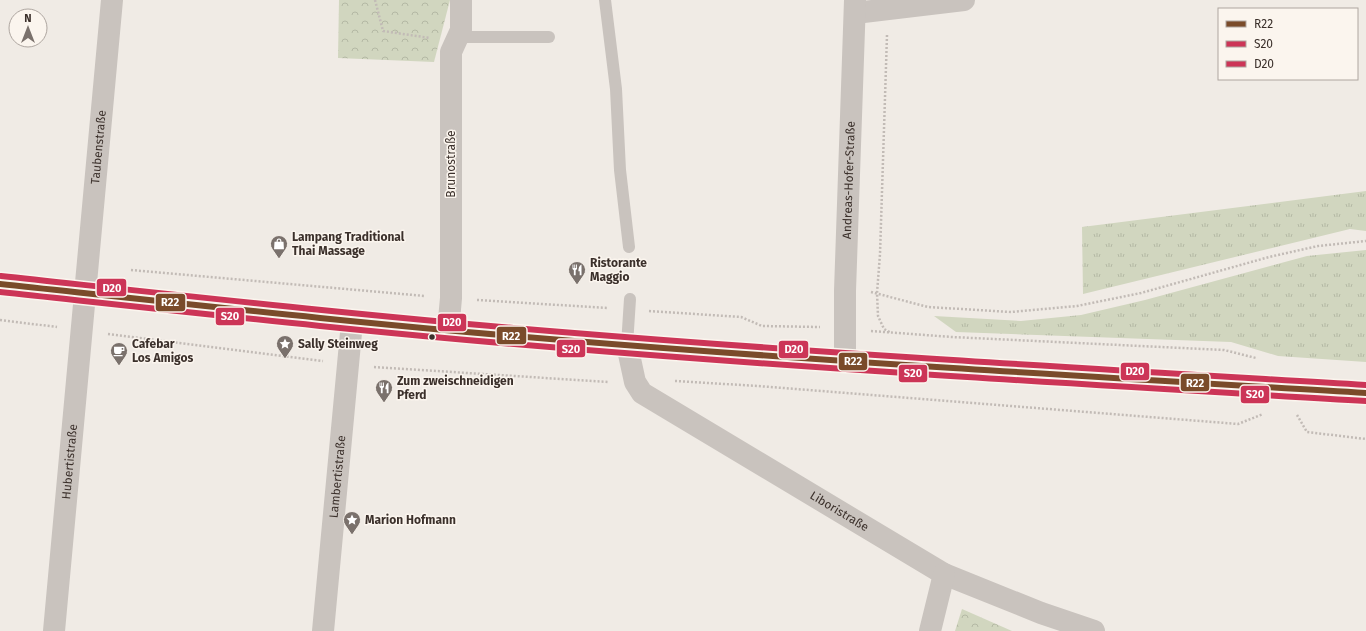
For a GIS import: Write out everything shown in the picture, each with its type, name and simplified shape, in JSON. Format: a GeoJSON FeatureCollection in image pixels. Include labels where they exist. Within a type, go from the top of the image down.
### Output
{"type":"FeatureCollection","features":[{"type":"Feature","properties":{"kind":"main road"},"geometry":{"type":"LineString","coordinates":[[0,284],[448,331],[1113,379],[1366,393]]}},
{"type":"Feature","properties":{"kind":"street","name":"Taubenstraße"},"geometry":{"type":"LineString","coordinates":[[85,293],[112,0]]}},
{"type":"Feature","properties":{"kind":"street","name":"Brunostraße"},"geometry":{"type":"LineString","coordinates":[[448,331],[450,298],[454,45],[461,30],[461,0]]}},
{"type":"Feature","properties":{"kind":"street"},"geometry":{"type":"LineString","coordinates":[[855,7],[888,9],[964,0]]}},
{"type":"Feature","properties":{"kind":"street","name":"Andreas-Hofer-Straße"},"geometry":{"type":"LineString","coordinates":[[845,360],[855,7]]}},
{"type":"Feature","properties":{"kind":"street","name":"Hubertistraße"},"geometry":{"type":"LineString","coordinates":[[54,631],[85,293]]}},
{"type":"Feature","properties":{"kind":"street","name":"Lambertistraße"},"geometry":{"type":"LineString","coordinates":[[323,631],[352,322]]}},
{"type":"Feature","properties":{"kind":"street","name":"Liboristraße"},"geometry":{"type":"LineString","coordinates":[[627,345],[635,382],[642,393],[944,574],[1041,613],[1094,631]]}},
{"type":"Feature","properties":{"kind":"street"},"geometry":{"type":"LineString","coordinates":[[930,631],[944,574]]}},
{"type":"Feature","properties":{"kind":"lane"},"geometry":{"type":"LineString","coordinates":[[605,0],[616,89],[620,170],[629,246]]}},
{"type":"Feature","properties":{"kind":"lane"},"geometry":{"type":"LineString","coordinates":[[454,45],[549,37]]}},
{"type":"Feature","properties":{"kind":"lane"},"geometry":{"type":"LineString","coordinates":[[627,345],[629,304]]}},
{"type":"Feature","properties":{"kind":"path"},"geometry":{"type":"LineString","coordinates":[[375,0],[383,31],[434,39],[454,45]]}},
{"type":"Feature","properties":{"kind":"path"},"geometry":{"type":"LineString","coordinates":[[888,9],[880,254],[877,293],[878,316],[884,329],[892,334]]}},
{"type":"Feature","properties":{"kind":"path"},"geometry":{"type":"LineString","coordinates":[[846,291],[877,293],[928,307],[1011,312],[1077,306],[1141,293],[1269,257],[1318,246],[1366,241]]}},
{"type":"Feature","properties":{"kind":"path"},"geometry":{"type":"LineString","coordinates":[[126,269],[450,298],[629,304],[741,317],[762,326],[845,328],[892,334],[1224,350],[1262,360]]}},
{"type":"Feature","properties":{"kind":"path"},"geometry":{"type":"LineString","coordinates":[[0,320],[348,364],[598,382],[676,381],[758,386],[1238,424],[1267,413]]}},
{"type":"Feature","properties":{"kind":"path"},"geometry":{"type":"LineString","coordinates":[[1294,409],[1307,432],[1366,439]]}},
{"type":"Feature","properties":{"kind":"green space"},"geometry":{"type":"Polygon","coordinates":[[[339,0],[450,0],[434,62],[338,58],[339,0]]]}},
{"type":"Feature","properties":{"kind":"green space"},"geometry":{"type":"Polygon","coordinates":[[[1366,191],[1366,231],[1350,229],[1083,294],[1082,227],[1366,191]]]}},
{"type":"Feature","properties":{"kind":"green space"},"geometry":{"type":"Polygon","coordinates":[[[1366,250],[1366,362],[1278,356],[1231,342],[956,332],[934,316],[1021,321],[1081,315],[1145,300],[1307,256],[1366,250]]]}},
{"type":"Feature","properties":{"kind":"green space"},"geometry":{"type":"Polygon","coordinates":[[[962,609],[1012,631],[955,631],[962,609]]]}},
{"type":"Feature","properties":{"kind":"transit line","name":"D20"},"geometry":{"type":"LineString","coordinates":[[1,276],[352,313],[662,340],[1064,367],[1366,385]]}},
{"type":"Feature","properties":{"kind":"transit line","name":"R22"},"geometry":{"type":"LineString","coordinates":[[0,284],[351,321],[662,348],[1064,375],[1366,393]]}},
{"type":"Feature","properties":{"kind":"transit line","name":"S20"},"geometry":{"type":"LineString","coordinates":[[0,292],[351,329],[662,356],[1064,383],[1366,401]]}},
{"type":"Feature","properties":{"kind":"place","name":"Lampang Traditional Thai Massage"},"geometry":{"type":"Point","coordinates":[279,259]}},
{"type":"Feature","properties":{"kind":"place","name":"Ristorante Maggio"},"geometry":{"type":"Point","coordinates":[577,285]}},
{"type":"Feature","properties":{"kind":"place","name":"Sally Steinweg"},"geometry":{"type":"Point","coordinates":[285,359]}},
{"type":"Feature","properties":{"kind":"place","name":"Cafebar Los Amigos"},"geometry":{"type":"Point","coordinates":[119,366]}},
{"type":"Feature","properties":{"kind":"place","name":"Zum zweischneidigen Pferd"},"geometry":{"type":"Point","coordinates":[384,403]}},
{"type":"Feature","properties":{"kind":"place","name":"Marion Hofmann"},"geometry":{"type":"Point","coordinates":[352,535]}}]}
